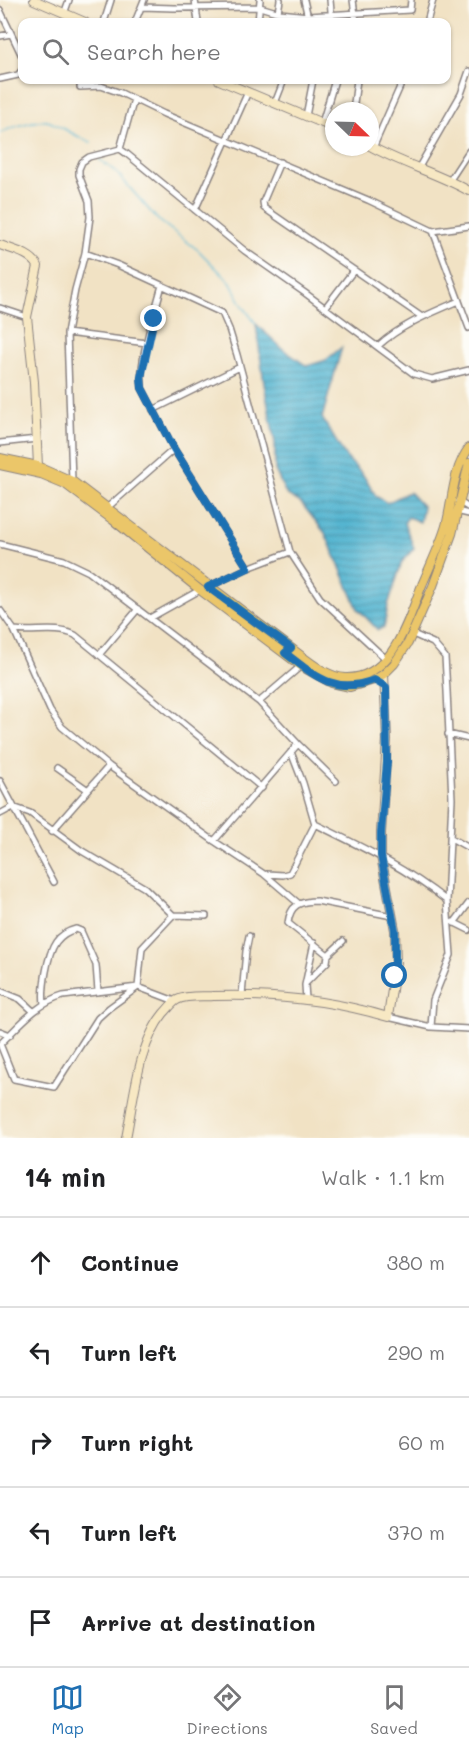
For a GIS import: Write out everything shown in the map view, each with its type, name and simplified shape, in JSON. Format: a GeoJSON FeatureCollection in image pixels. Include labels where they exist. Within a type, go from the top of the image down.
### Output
{"type":"FeatureCollection","features":[{"type":"Feature","properties":{"kind":"main road"},"geometry":{"type":"LineString","coordinates":[[288,651],[301,666],[318,677],[341,686],[359,686],[384,674],[400,656],[413,634],[443,562],[453,534],[458,469],[469,448]]}},
{"type":"Feature","properties":{"kind":"main road"},"geometry":{"type":"LineString","coordinates":[[0,458],[38,466],[72,481],[108,507],[204,589]]}},
{"type":"Feature","properties":{"kind":"main road"},"geometry":{"type":"LineString","coordinates":[[455,500],[469,463]]}},
{"type":"Feature","properties":{"kind":"main road"},"geometry":{"type":"LineString","coordinates":[[0,465],[41,474],[65,484],[288,651],[325,671],[344,678],[367,674],[386,659],[405,630],[454,510]]}},
{"type":"Feature","properties":{"kind":"street"},"geometry":{"type":"LineString","coordinates":[[33,0],[74,18]]}},
{"type":"Feature","properties":{"kind":"street"},"geometry":{"type":"LineString","coordinates":[[64,14],[69,0]]}},
{"type":"Feature","properties":{"kind":"street"},"geometry":{"type":"LineString","coordinates":[[105,18],[111,0]]}},
{"type":"Feature","properties":{"kind":"street"},"geometry":{"type":"LineString","coordinates":[[137,18],[144,0]]}},
{"type":"Feature","properties":{"kind":"street"},"geometry":{"type":"LineString","coordinates":[[195,0],[197,18]]}},
{"type":"Feature","properties":{"kind":"street"},"geometry":{"type":"LineString","coordinates":[[278,12],[280,0]]}},
{"type":"Feature","properties":{"kind":"street"},"geometry":{"type":"LineString","coordinates":[[304,0],[308,18]]}},
{"type":"Feature","properties":{"kind":"street"},"geometry":{"type":"LineString","coordinates":[[330,0],[332,18]]}},
{"type":"Feature","properties":{"kind":"street"},"geometry":{"type":"LineString","coordinates":[[353,0],[355,18]]}},
{"type":"Feature","properties":{"kind":"street"},"geometry":{"type":"LineString","coordinates":[[313,18],[354,12],[410,10],[411,0]]}},
{"type":"Feature","properties":{"kind":"street"},"geometry":{"type":"LineString","coordinates":[[429,18],[433,0]]}},
{"type":"Feature","properties":{"kind":"street"},"geometry":{"type":"LineString","coordinates":[[142,7],[196,8],[260,3],[291,18]]}},
{"type":"Feature","properties":{"kind":"street"},"geometry":{"type":"LineString","coordinates":[[258,18],[260,3]]}},
{"type":"Feature","properties":{"kind":"street"},"geometry":{"type":"LineString","coordinates":[[0,10],[18,48]]}},
{"type":"Feature","properties":{"kind":"street"},"geometry":{"type":"LineString","coordinates":[[0,36],[11,34]]}},
{"type":"Feature","properties":{"kind":"street"},"geometry":{"type":"LineString","coordinates":[[419,167],[461,94],[469,71]]}},
{"type":"Feature","properties":{"kind":"street"},"geometry":{"type":"LineString","coordinates":[[0,79],[18,75]]}},
{"type":"Feature","properties":{"kind":"street"},"geometry":{"type":"LineString","coordinates":[[229,84],[325,124]]}},
{"type":"Feature","properties":{"kind":"street"},"geometry":{"type":"LineString","coordinates":[[275,103],[282,84]]}},
{"type":"Feature","properties":{"kind":"street"},"geometry":{"type":"LineString","coordinates":[[306,116],[312,84]]}},
{"type":"Feature","properties":{"kind":"street"},"geometry":{"type":"LineString","coordinates":[[322,123],[333,84]]}},
{"type":"Feature","properties":{"kind":"street"},"geometry":{"type":"LineString","coordinates":[[354,102],[356,84]]}},
{"type":"Feature","properties":{"kind":"street"},"geometry":{"type":"LineString","coordinates":[[379,130],[401,84]]}},
{"type":"Feature","properties":{"kind":"street"},"geometry":{"type":"LineString","coordinates":[[80,87],[101,86],[134,99],[368,200],[433,231],[469,226]]}},
{"type":"Feature","properties":{"kind":"street"},"geometry":{"type":"LineString","coordinates":[[195,210],[248,92]]}},
{"type":"Feature","properties":{"kind":"street"},"geometry":{"type":"LineString","coordinates":[[120,148],[134,99]]}},
{"type":"Feature","properties":{"kind":"street"},"geometry":{"type":"LineString","coordinates":[[120,148],[245,251],[411,372],[422,378],[432,379],[469,370]]}},
{"type":"Feature","properties":{"kind":"street"},"geometry":{"type":"LineString","coordinates":[[72,481],[67,333],[73,299],[86,253],[90,210],[79,175],[80,164],[89,157],[120,148]]}},
{"type":"Feature","properties":{"kind":"street"},"geometry":{"type":"LineString","coordinates":[[379,150],[450,180],[469,191]]}},
{"type":"Feature","properties":{"kind":"street"},"geometry":{"type":"LineString","coordinates":[[450,180],[469,151]]}},
{"type":"Feature","properties":{"kind":"street"},"geometry":{"type":"LineString","coordinates":[[280,162],[263,202],[264,208],[422,317]]}},
{"type":"Feature","properties":{"kind":"street"},"geometry":{"type":"LineString","coordinates":[[433,231],[469,328]]}},
{"type":"Feature","properties":{"kind":"street"},"geometry":{"type":"LineString","coordinates":[[0,245],[27,255],[36,262],[37,274],[27,317],[38,466]]}},
{"type":"Feature","properties":{"kind":"street"},"geometry":{"type":"LineString","coordinates":[[86,253],[162,285],[222,314],[229,329],[240,367],[290,552],[320,598],[386,659]]}},
{"type":"Feature","properties":{"kind":"street"},"geometry":{"type":"LineString","coordinates":[[325,308],[354,270]]}},
{"type":"Feature","properties":{"kind":"street"},"geometry":{"type":"LineString","coordinates":[[162,285],[147,343],[141,377],[142,388],[174,449],[248,568]]}},
{"type":"Feature","properties":{"kind":"street"},"geometry":{"type":"LineString","coordinates":[[378,346],[422,317],[459,301]]}},
{"type":"Feature","properties":{"kind":"street"},"geometry":{"type":"LineString","coordinates":[[0,308],[27,317]]}},
{"type":"Feature","properties":{"kind":"street"},"geometry":{"type":"LineString","coordinates":[[67,333],[147,343]]}},
{"type":"Feature","properties":{"kind":"street"},"geometry":{"type":"LineString","coordinates":[[153,410],[240,367]]}},
{"type":"Feature","properties":{"kind":"street"},"geometry":{"type":"LineString","coordinates":[[0,443],[37,439]]}},
{"type":"Feature","properties":{"kind":"street"},"geometry":{"type":"LineString","coordinates":[[108,507],[174,449]]}},
{"type":"Feature","properties":{"kind":"street"},"geometry":{"type":"LineString","coordinates":[[455,500],[469,508]]}},
{"type":"Feature","properties":{"kind":"street"},"geometry":{"type":"LineString","coordinates":[[454,510],[469,514]]}},
{"type":"Feature","properties":{"kind":"street"},"geometry":{"type":"LineString","coordinates":[[0,544],[29,550],[89,572],[259,702],[336,781]]}},
{"type":"Feature","properties":{"kind":"street"},"geometry":{"type":"LineString","coordinates":[[150,618],[248,568],[290,552]]}},
{"type":"Feature","properties":{"kind":"street"},"geometry":{"type":"LineString","coordinates":[[99,655],[138,609]]}},
{"type":"Feature","properties":{"kind":"street"},"geometry":{"type":"LineString","coordinates":[[0,610],[14,630],[50,710],[62,727],[108,766],[264,874],[298,903]]}},
{"type":"Feature","properties":{"kind":"street"},"geometry":{"type":"LineString","coordinates":[[14,630],[66,631],[75,635],[262,788]]}},
{"type":"Feature","properties":{"kind":"street"},"geometry":{"type":"LineString","coordinates":[[413,634],[433,643],[445,657],[452,799],[447,901],[452,921],[451,955],[433,1000],[431,1027]]}},
{"type":"Feature","properties":{"kind":"street"},"geometry":{"type":"LineString","coordinates":[[259,702],[301,666]]}},
{"type":"Feature","properties":{"kind":"street"},"geometry":{"type":"LineString","coordinates":[[384,674],[387,762],[381,856],[395,930],[395,976],[388,1017]]}},
{"type":"Feature","properties":{"kind":"street"},"geometry":{"type":"LineString","coordinates":[[374,680],[386,687]]}},
{"type":"Feature","properties":{"kind":"street"},"geometry":{"type":"LineString","coordinates":[[448,734],[469,739]]}},
{"type":"Feature","properties":{"kind":"street"},"geometry":{"type":"LineString","coordinates":[[214,841],[298,744]]}},
{"type":"Feature","properties":{"kind":"street"},"geometry":{"type":"LineString","coordinates":[[264,874],[290,873],[315,824],[291,752]]}},
{"type":"Feature","properties":{"kind":"street"},"geometry":{"type":"LineString","coordinates":[[52,831],[108,766]]}},
{"type":"Feature","properties":{"kind":"street"},"geometry":{"type":"LineString","coordinates":[[57,768],[88,790]]}},
{"type":"Feature","properties":{"kind":"street"},"geometry":{"type":"LineString","coordinates":[[0,781],[54,882]]}},
{"type":"Feature","properties":{"kind":"street"},"geometry":{"type":"LineString","coordinates":[[0,814],[13,807],[30,813],[52,831],[101,863],[145,888],[173,915],[206,916]]}},
{"type":"Feature","properties":{"kind":"street"},"geometry":{"type":"LineString","coordinates":[[315,824],[381,856],[420,880],[447,901]]}},
{"type":"Feature","properties":{"kind":"street"},"geometry":{"type":"LineString","coordinates":[[451,838],[469,848]]}},
{"type":"Feature","properties":{"kind":"street"},"geometry":{"type":"LineString","coordinates":[[328,955],[288,923],[293,908],[298,903],[317,901],[392,915]]}},
{"type":"Feature","properties":{"kind":"street"},"geometry":{"type":"LineString","coordinates":[[452,921],[469,903]]}},
{"type":"Feature","properties":{"kind":"street"},"geometry":{"type":"LineString","coordinates":[[173,915],[142,948],[138,987],[98,1018],[54,1087],[14,1079],[0,1044],[33,1011],[63,996],[138,987],[175,1001]]}},
{"type":"Feature","properties":{"kind":"street"},"geometry":{"type":"LineString","coordinates":[[452,921],[469,930]]}},
{"type":"Feature","properties":{"kind":"street"},"geometry":{"type":"LineString","coordinates":[[44,1004],[44,991],[52,951],[62,936],[76,928],[81,931],[96,965],[98,990]]}},
{"type":"Feature","properties":{"kind":"street"},"geometry":{"type":"LineString","coordinates":[[242,995],[249,936]]}},
{"type":"Feature","properties":{"kind":"street"},"geometry":{"type":"LineString","coordinates":[[305,985],[327,962],[328,955],[343,941]]}},
{"type":"Feature","properties":{"kind":"street"},"geometry":{"type":"LineString","coordinates":[[306,999],[305,985],[314,943]]}},
{"type":"Feature","properties":{"kind":"street"},"geometry":{"type":"LineString","coordinates":[[0,992],[20,999],[33,1011]]}},
{"type":"Feature","properties":{"kind":"street"},"geometry":{"type":"LineString","coordinates":[[126,1138],[149,1037],[164,1012],[175,1001],[191,997],[242,995],[306,999],[343,1005],[431,1027],[469,1029]]}},
{"type":"Feature","properties":{"kind":"street"},"geometry":{"type":"LineString","coordinates":[[0,1031],[10,1035]]}},
{"type":"Feature","properties":{"kind":"water"},"geometry":{"type":"Polygon","coordinates":[[[256,324],[284,350],[307,366],[326,360],[342,347],[322,418],[345,456],[363,475],[376,496],[387,503],[409,492],[423,507],[420,522],[408,517],[404,523],[414,548],[402,562],[388,605],[384,627],[378,630],[358,609],[325,533],[301,503],[286,494],[275,470],[275,443],[256,324]]]}},
{"type":"Feature","properties":{"kind":"waterway"},"geometry":{"type":"LineString","coordinates":[[0,133],[16,126],[47,121],[91,142]]}},
{"type":"Feature","properties":{"kind":"waterway"},"geometry":{"type":"LineString","coordinates":[[99,159],[116,172],[157,219],[198,250],[230,282],[256,324]]}},
{"type":"Feature","properties":{"kind":"route"},"geometry":{"type":"LineString","coordinates":[[154,319],[141,377],[142,388],[174,449],[248,568],[208,587],[291,648],[285,653],[318,677],[341,686],[359,686],[374,680],[386,687],[387,762],[381,856],[395,930],[395,976]]}}]}
